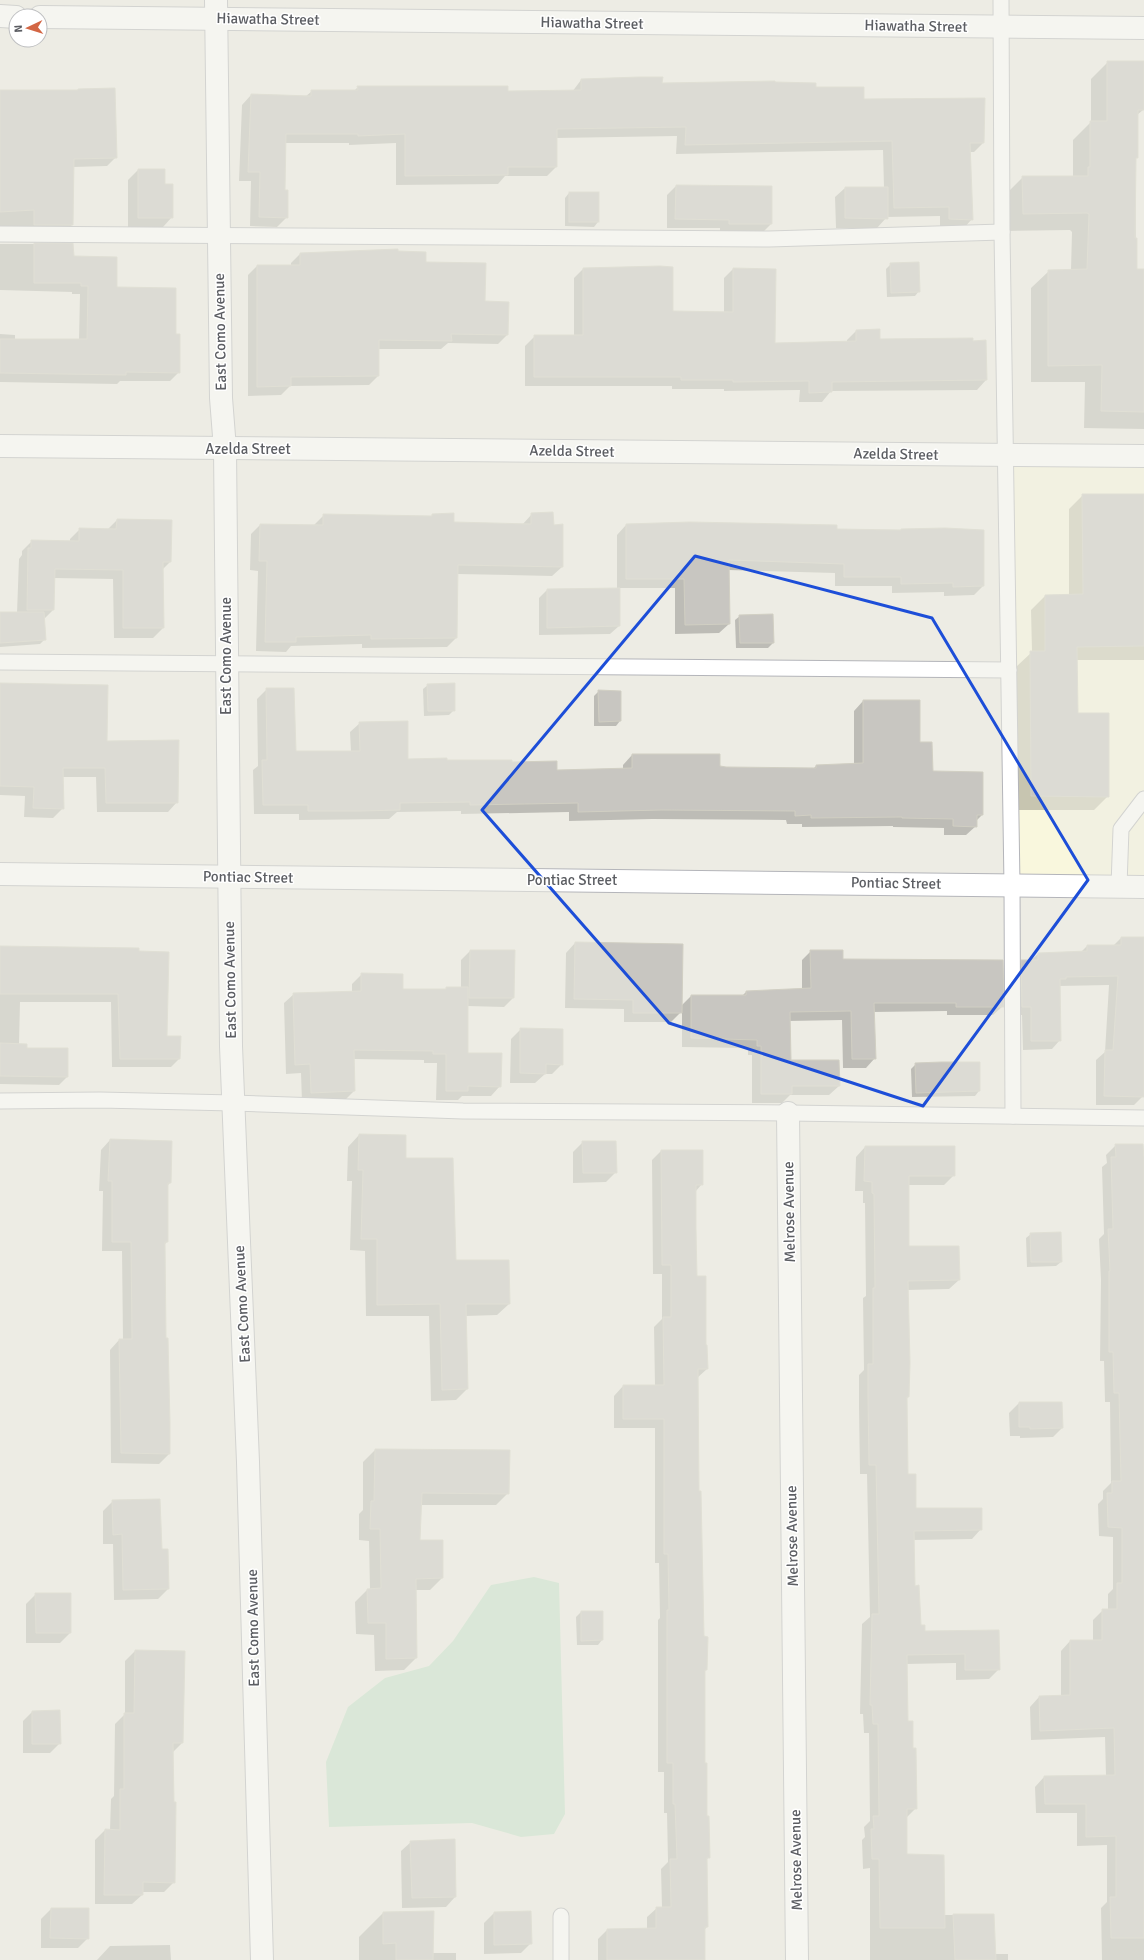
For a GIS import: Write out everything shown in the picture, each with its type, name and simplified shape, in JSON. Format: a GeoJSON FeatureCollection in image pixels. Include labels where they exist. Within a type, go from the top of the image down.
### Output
{"type":"FeatureCollection","features":[{"type":"Feature","properties":{"kind":"street","name":"Hiawatha Street"},"geometry":{"type":"LineString","coordinates":[[48,17],[216,9],[1001,27],[1144,28]]}},
{"type":"Feature","properties":{"kind":"street","name":"East Como Avenue"},"geometry":{"type":"LineString","coordinates":[[216,9],[221,398],[225,449],[228,877],[233,1103],[248,1470],[262,1960]]}},
{"type":"Feature","properties":{"kind":"street","name":"Azelda Street"},"geometry":{"type":"LineString","coordinates":[[0,446],[1144,456]]}},
{"type":"Feature","properties":{"kind":"street","name":"Pontiac Street"},"geometry":{"type":"LineString","coordinates":[[0,874],[1144,887]]}},
{"type":"Feature","properties":{"kind":"street","name":"Melrose Avenue"},"geometry":{"type":"LineString","coordinates":[[788,1113],[798,1960]]}},
{"type":"Feature","properties":{"kind":"lane"},"geometry":{"type":"LineString","coordinates":[[1001,0],[1002,232],[1007,455],[1013,1116]]}},
{"type":"Feature","properties":{"kind":"lane"},"geometry":{"type":"LineString","coordinates":[[0,234],[769,239],[1002,232]]}},
{"type":"Feature","properties":{"kind":"lane"},"geometry":{"type":"LineString","coordinates":[[0,662],[1009,670]]}},
{"type":"Feature","properties":{"kind":"lane"},"geometry":{"type":"LineString","coordinates":[[1119,886],[1122,829],[1144,799]]}},
{"type":"Feature","properties":{"kind":"lane"},"geometry":{"type":"LineString","coordinates":[[0,1101],[100,1100],[463,1111],[788,1113],[1144,1118]]}},
{"type":"Feature","properties":{"kind":"lane"},"geometry":{"type":"LineString","coordinates":[[561,1916],[562,1960]]}},
{"type":"Feature","properties":{"kind":"highlighted area"},"geometry":{"type":"Polygon","coordinates":[[[695,556],[932,618],[1088,880],[923,1106],[669,1023],[482,810],[695,556]]]}},
{"type":"Feature","properties":{"kind":"shaded area"},"geometry":{"type":"Polygon","coordinates":[[[1006,450],[1144,454],[1144,885],[1009,884],[1006,450]]]}},
{"type":"Feature","properties":{"kind":"green space"},"geometry":{"type":"Polygon","coordinates":[[[534,1577],[559,1583],[565,1814],[554,1834],[521,1837],[472,1823],[329,1827],[326,1762],[348,1707],[385,1678],[429,1666],[453,1641],[491,1585],[534,1577]]]}},
{"type":"Feature","properties":{"kind":"building"},"geometry":{"type":"Polygon","coordinates":[[[1107,61],[1144,61],[1144,110],[1138,110],[1135,238],[1137,238],[1137,269],[1144,269],[1144,412],[1101,411],[1102,365],[1048,366],[1048,270],[1087,269],[1089,214],[1023,214],[1022,176],[1088,176],[1088,167],[1090,167],[1090,121],[1107,121],[1107,61]]]}},
{"type":"Feature","properties":{"kind":"building"},"geometry":{"type":"Polygon","coordinates":[[[663,77],[662,83],[775,81],[816,83],[816,87],[864,87],[864,99],[985,98],[984,143],[970,143],[973,220],[949,219],[949,207],[894,208],[892,141],[685,145],[686,127],[557,129],[557,167],[508,167],[508,175],[405,176],[405,134],[358,136],[358,134],[286,134],[285,190],[288,190],[288,218],[259,217],[260,172],[248,172],[251,94],[311,96],[311,90],[358,90],[357,86],[508,86],[508,91],[581,90],[581,79],[663,77]]]}},
{"type":"Feature","properties":{"kind":"building"},"geometry":{"type":"Polygon","coordinates":[[[115,88],[117,158],[74,159],[73,225],[34,225],[34,210],[0,212],[0,90],[78,90],[115,88]]]}},
{"type":"Feature","properties":{"kind":"building"},"geometry":{"type":"Polygon","coordinates":[[[138,169],[165,169],[165,184],[173,184],[173,218],[138,218],[138,169]]]}},
{"type":"Feature","properties":{"kind":"building"},"geometry":{"type":"Polygon","coordinates":[[[676,185],[772,186],[772,224],[729,224],[729,220],[675,219],[676,185]]]}},
{"type":"Feature","properties":{"kind":"building"},"geometry":{"type":"Polygon","coordinates":[[[845,187],[888,187],[888,219],[845,218],[845,187]]]}},
{"type":"Feature","properties":{"kind":"building"},"geometry":{"type":"Polygon","coordinates":[[[569,192],[599,192],[599,222],[569,222],[569,192]]]}},
{"type":"Feature","properties":{"kind":"building"},"geometry":{"type":"Polygon","coordinates":[[[34,243],[73,243],[74,256],[117,257],[117,287],[176,288],[176,334],[180,334],[180,373],[126,372],[126,375],[0,373],[0,339],[87,339],[88,286],[81,286],[81,283],[34,283],[34,243]]]}},
{"type":"Feature","properties":{"kind":"building"},"geometry":{"type":"Polygon","coordinates":[[[398,249],[398,251],[426,252],[426,262],[486,263],[485,301],[509,302],[508,335],[451,334],[452,341],[379,340],[379,376],[291,377],[291,386],[257,387],[257,265],[300,265],[300,253],[398,249]]]}},
{"type":"Feature","properties":{"kind":"building"},"geometry":{"type":"Polygon","coordinates":[[[919,262],[920,292],[891,293],[890,263],[919,262]]]}},
{"type":"Feature","properties":{"kind":"building"},"geometry":{"type":"Polygon","coordinates":[[[673,267],[673,311],[733,312],[733,268],[776,269],[775,343],[856,341],[856,330],[880,329],[880,339],[973,338],[973,341],[986,340],[987,380],[832,382],[832,392],[809,393],[809,381],[733,382],[733,380],[681,380],[681,377],[534,377],[534,335],[583,335],[583,268],[673,267]]]}},
{"type":"Feature","properties":{"kind":"building"},"geometry":{"type":"Polygon","coordinates":[[[1082,494],[1144,494],[1144,646],[1077,647],[1078,713],[1109,713],[1109,797],[1031,796],[1030,651],[1045,651],[1045,595],[1083,594],[1082,494]]]}},
{"type":"Feature","properties":{"kind":"building"},"geometry":{"type":"Polygon","coordinates":[[[553,512],[554,525],[563,524],[563,567],[458,565],[457,638],[371,639],[371,635],[296,637],[296,642],[265,642],[267,561],[259,561],[260,524],[323,525],[323,514],[432,516],[432,514],[454,513],[454,522],[531,524],[531,513],[553,512]]]}},
{"type":"Feature","properties":{"kind":"building"},"geometry":{"type":"Polygon","coordinates":[[[117,519],[172,520],[171,562],[163,562],[164,628],[123,628],[123,570],[55,569],[54,610],[27,610],[28,548],[31,548],[31,540],[79,541],[79,528],[116,529],[117,519]]]}},
{"type":"Feature","properties":{"kind":"building"},"geometry":{"type":"Polygon","coordinates":[[[690,522],[837,525],[837,529],[901,530],[945,528],[984,530],[984,586],[953,587],[953,583],[901,584],[901,577],[844,577],[844,564],[729,560],[730,624],[685,625],[684,579],[626,579],[626,524],[690,522]]]}},
{"type":"Feature","properties":{"kind":"building"},"geometry":{"type":"Polygon","coordinates":[[[620,588],[620,626],[547,628],[547,589],[620,588]]]}},
{"type":"Feature","properties":{"kind":"building"},"geometry":{"type":"Polygon","coordinates":[[[0,612],[44,612],[46,640],[0,643],[0,612]]]}},
{"type":"Feature","properties":{"kind":"building"},"geometry":{"type":"Polygon","coordinates":[[[773,614],[774,643],[740,643],[739,615],[773,614]]]}},
{"type":"Feature","properties":{"kind":"building"},"geometry":{"type":"Polygon","coordinates":[[[0,683],[108,685],[107,741],[179,740],[178,803],[106,803],[105,768],[63,768],[64,809],[33,808],[34,787],[0,786],[0,683]]]}},
{"type":"Feature","properties":{"kind":"building"},"geometry":{"type":"Polygon","coordinates":[[[455,683],[455,711],[428,711],[427,684],[455,683]]]}},
{"type":"Feature","properties":{"kind":"building"},"geometry":{"type":"Polygon","coordinates":[[[266,688],[294,688],[296,751],[360,751],[359,722],[408,721],[408,759],[447,758],[447,760],[512,760],[512,762],[557,761],[557,770],[632,768],[632,754],[720,754],[720,766],[726,767],[816,768],[816,765],[863,763],[863,700],[920,700],[920,742],[932,742],[933,771],[983,772],[983,815],[977,815],[977,827],[953,826],[953,819],[902,817],[811,818],[811,815],[795,816],[795,811],[662,810],[578,812],[578,803],[470,805],[470,802],[400,803],[400,810],[361,811],[308,811],[308,805],[263,805],[262,760],[267,760],[266,688]]]}},
{"type":"Feature","properties":{"kind":"building"},"geometry":{"type":"Polygon","coordinates":[[[598,690],[621,691],[621,721],[599,722],[598,690]]]}},
{"type":"Feature","properties":{"kind":"building"},"geometry":{"type":"Polygon","coordinates":[[[1121,937],[1144,937],[1144,1097],[1104,1096],[1105,1050],[1113,1050],[1118,976],[1066,977],[1066,979],[1060,979],[1061,1041],[1031,1041],[1031,1007],[1022,1007],[1021,960],[1038,960],[1038,953],[1087,951],[1087,945],[1121,945],[1121,937]]]}},
{"type":"Feature","properties":{"kind":"building"},"geometry":{"type":"Polygon","coordinates":[[[575,942],[683,944],[682,1013],[633,1013],[633,1000],[574,999],[575,942]]]}},
{"type":"Feature","properties":{"kind":"building"},"geometry":{"type":"Polygon","coordinates":[[[0,946],[139,948],[139,951],[169,952],[167,1036],[181,1036],[180,1059],[120,1059],[118,994],[0,994],[0,946]]]}},
{"type":"Feature","properties":{"kind":"building"},"geometry":{"type":"Polygon","coordinates":[[[470,950],[515,950],[514,998],[469,998],[470,950]]]}},
{"type":"Feature","properties":{"kind":"building"},"geometry":{"type":"Polygon","coordinates":[[[810,950],[843,950],[843,959],[1003,960],[1004,1007],[956,1007],[956,1003],[874,1003],[876,1059],[852,1059],[851,1011],[790,1012],[791,1060],[839,1060],[840,1086],[792,1086],[792,1094],[761,1094],[761,1046],[757,1046],[757,1040],[691,1038],[691,995],[746,995],[746,991],[811,988],[810,950]]]}},
{"type":"Feature","properties":{"kind":"building"},"geometry":{"type":"Polygon","coordinates":[[[361,973],[403,974],[403,989],[446,989],[446,987],[468,987],[468,1053],[502,1053],[501,1087],[468,1086],[468,1091],[446,1091],[446,1054],[433,1054],[433,1051],[354,1050],[355,1091],[311,1093],[310,1064],[295,1065],[293,993],[361,991],[361,973]]]}},
{"type":"Feature","properties":{"kind":"building"},"geometry":{"type":"Polygon","coordinates":[[[520,1028],[563,1029],[563,1065],[546,1064],[546,1074],[520,1073],[520,1028]]]}},
{"type":"Feature","properties":{"kind":"building"},"geometry":{"type":"Polygon","coordinates":[[[0,1043],[27,1044],[27,1048],[68,1048],[68,1077],[0,1076],[0,1043]]]}},
{"type":"Feature","properties":{"kind":"building"},"geometry":{"type":"Polygon","coordinates":[[[980,1062],[980,1091],[916,1093],[915,1063],[980,1062]]]}},
{"type":"Feature","properties":{"kind":"building"},"geometry":{"type":"Polygon","coordinates":[[[359,1134],[406,1135],[406,1158],[453,1158],[456,1260],[509,1260],[510,1304],[466,1304],[468,1389],[442,1390],[440,1304],[377,1305],[377,1239],[361,1239],[363,1170],[358,1170],[359,1134]]]}},
{"type":"Feature","properties":{"kind":"building"},"geometry":{"type":"Polygon","coordinates":[[[110,1139],[172,1141],[171,1183],[168,1183],[168,1242],[165,1242],[166,1338],[168,1338],[170,1454],[121,1453],[119,1339],[132,1339],[131,1242],[112,1242],[112,1181],[108,1181],[110,1139]]]}},
{"type":"Feature","properties":{"kind":"building"},"geometry":{"type":"Polygon","coordinates":[[[582,1141],[616,1141],[617,1173],[583,1173],[582,1141]]]}},
{"type":"Feature","properties":{"kind":"building"},"geometry":{"type":"Polygon","coordinates":[[[1115,1144],[1143,1144],[1144,1158],[1144,1938],[1111,1938],[1110,1897],[1116,1897],[1116,1836],[1086,1837],[1086,1804],[1045,1804],[1044,1776],[1115,1775],[1114,1728],[1040,1731],[1039,1696],[1070,1695],[1070,1640],[1102,1640],[1102,1609],[1117,1609],[1117,1583],[1122,1583],[1122,1528],[1108,1527],[1107,1493],[1112,1493],[1112,1481],[1121,1481],[1119,1393],[1114,1393],[1113,1352],[1109,1352],[1110,1271],[1108,1229],[1113,1229],[1111,1157],[1116,1157],[1115,1144]]]}},
{"type":"Feature","properties":{"kind":"building"},"geometry":{"type":"Polygon","coordinates":[[[865,1146],[955,1146],[955,1176],[909,1176],[909,1246],[959,1246],[960,1280],[908,1281],[910,1363],[909,1397],[907,1397],[908,1474],[916,1474],[916,1508],[982,1508],[982,1530],[914,1531],[915,1586],[919,1585],[921,1625],[925,1625],[925,1631],[999,1630],[1000,1670],[965,1670],[965,1654],[907,1655],[908,1721],[913,1721],[913,1748],[916,1748],[917,1809],[907,1809],[907,1854],[944,1855],[945,1928],[880,1928],[879,1859],[872,1859],[871,1829],[874,1829],[873,1816],[879,1816],[878,1724],[873,1724],[872,1705],[870,1705],[872,1614],[879,1614],[876,1465],[869,1465],[868,1397],[868,1364],[873,1364],[873,1288],[875,1288],[874,1194],[872,1193],[872,1182],[864,1181],[865,1146]]]}},
{"type":"Feature","properties":{"kind":"building"},"geometry":{"type":"Polygon","coordinates":[[[661,1150],[703,1150],[703,1185],[696,1185],[696,1229],[697,1276],[706,1276],[706,1345],[708,1369],[698,1369],[699,1491],[701,1491],[704,1636],[708,1637],[707,1670],[705,1670],[705,1763],[707,1763],[707,1816],[709,1816],[710,1858],[707,1858],[708,1927],[705,1927],[705,1960],[607,1960],[607,1929],[656,1928],[656,1907],[671,1907],[670,1859],[677,1859],[675,1804],[673,1804],[673,1763],[667,1763],[667,1610],[669,1610],[668,1554],[664,1554],[664,1419],[623,1419],[623,1385],[664,1385],[663,1317],[671,1317],[671,1265],[662,1265],[661,1150]]]}},
{"type":"Feature","properties":{"kind":"building"},"geometry":{"type":"Polygon","coordinates":[[[1061,1232],[1062,1262],[1031,1262],[1030,1233],[1061,1232]]]}},
{"type":"Feature","properties":{"kind":"building"},"geometry":{"type":"Polygon","coordinates":[[[1019,1402],[1062,1402],[1063,1428],[1030,1429],[1030,1427],[1019,1427],[1019,1402]]]}},
{"type":"Feature","properties":{"kind":"building"},"geometry":{"type":"Polygon","coordinates":[[[375,1449],[510,1450],[509,1494],[422,1493],[420,1540],[443,1540],[443,1578],[416,1579],[417,1658],[386,1659],[386,1623],[368,1623],[367,1589],[381,1588],[380,1529],[370,1529],[371,1501],[374,1501],[375,1449]]]}},
{"type":"Feature","properties":{"kind":"building"},"geometry":{"type":"Polygon","coordinates":[[[160,1499],[162,1549],[168,1549],[169,1589],[123,1590],[122,1534],[113,1535],[112,1500],[160,1499]]]}},
{"type":"Feature","properties":{"kind":"building"},"geometry":{"type":"Polygon","coordinates":[[[35,1593],[71,1593],[71,1633],[36,1633],[35,1593]]]}},
{"type":"Feature","properties":{"kind":"building"},"geometry":{"type":"Polygon","coordinates":[[[581,1611],[603,1611],[603,1640],[581,1641],[581,1611]]]}},
{"type":"Feature","properties":{"kind":"building"},"geometry":{"type":"Polygon","coordinates":[[[135,1650],[185,1651],[183,1743],[173,1743],[174,1802],[176,1802],[175,1883],[143,1882],[143,1895],[104,1895],[105,1829],[120,1830],[120,1789],[124,1789],[124,1713],[134,1713],[135,1650]]]}},
{"type":"Feature","properties":{"kind":"building"},"geometry":{"type":"Polygon","coordinates":[[[60,1710],[61,1744],[32,1744],[32,1711],[60,1710]]]}},
{"type":"Feature","properties":{"kind":"building"},"geometry":{"type":"Polygon","coordinates":[[[455,1839],[456,1897],[412,1898],[410,1841],[455,1839]]]}},
{"type":"Feature","properties":{"kind":"building"},"geometry":{"type":"Polygon","coordinates":[[[51,1908],[89,1908],[89,1939],[50,1938],[51,1908]]]}},
{"type":"Feature","properties":{"kind":"building"},"geometry":{"type":"Polygon","coordinates":[[[434,1911],[433,1960],[396,1960],[396,1943],[383,1944],[383,1912],[434,1911]]]}},
{"type":"Feature","properties":{"kind":"building"},"geometry":{"type":"Polygon","coordinates":[[[531,1911],[532,1944],[494,1945],[494,1912],[531,1911]]]}},
{"type":"Feature","properties":{"kind":"building"},"geometry":{"type":"Polygon","coordinates":[[[953,1914],[994,1914],[996,1960],[955,1960],[953,1914]]]}}]}
